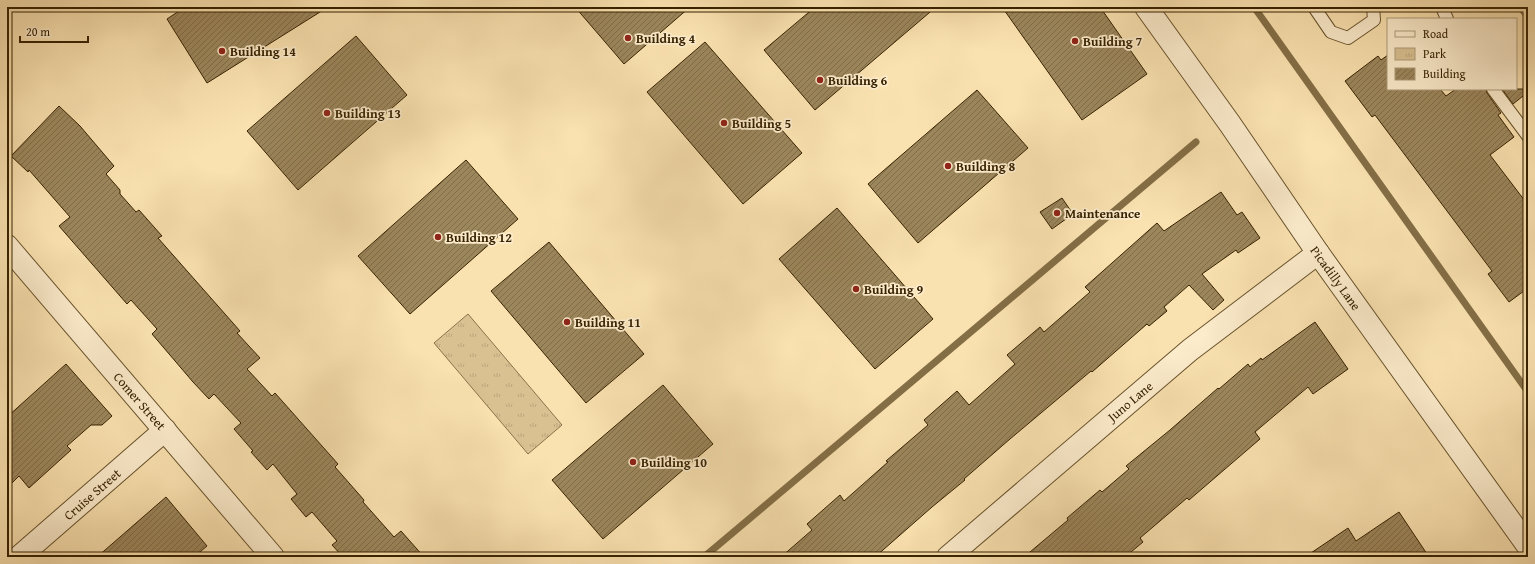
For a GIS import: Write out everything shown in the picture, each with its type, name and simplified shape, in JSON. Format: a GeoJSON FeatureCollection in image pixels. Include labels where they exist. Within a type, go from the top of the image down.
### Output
{"type":"FeatureCollection","features":[{"type":"Feature","properties":{"kind":"street","name":"Picadilly Lane"},"geometry":{"type":"LineString","coordinates":[[1146,7],[1230,124],[1318,253],[1528,546]]}},
{"type":"Feature","properties":{"kind":"street","name":"Comer Street"},"geometry":{"type":"LineString","coordinates":[[7,246],[166,430],[273,557]]}},
{"type":"Feature","properties":{"kind":"street","name":"Juno Lane"},"geometry":{"type":"LineString","coordinates":[[948,557],[1190,350],[1318,253]]}},
{"type":"Feature","properties":{"kind":"street","name":"Cruise Street"},"geometry":{"type":"LineString","coordinates":[[19,557],[166,430]]}},
{"type":"Feature","properties":{"kind":"lane"},"geometry":{"type":"LineString","coordinates":[[1314,7],[1331,32],[1348,38],[1374,20],[1373,7]]}},
{"type":"Feature","properties":{"kind":"lane"},"geometry":{"type":"LineString","coordinates":[[1442,7],[1446,18]]}},
{"type":"Feature","properties":{"kind":"lane"},"geometry":{"type":"LineString","coordinates":[[1525,7],[1528,11]]}},
{"type":"Feature","properties":{"kind":"lane"},"geometry":{"type":"LineString","coordinates":[[1494,90],[1528,135]]}},
{"type":"Feature","properties":{"kind":"green space"},"geometry":{"type":"Polygon","coordinates":[[[468,314],[562,425],[528,454],[434,343],[468,314]]]}},
{"type":"Feature","properties":{"kind":"building","name":"Building 14"},"geometry":{"type":"Polygon","coordinates":[[[185,7],[328,7],[207,83],[167,19],[185,7]]]}},
{"type":"Feature","properties":{"kind":"building","name":"Building 4"},"geometry":{"type":"Polygon","coordinates":[[[575,7],[690,7],[624,64],[575,7]]]}},
{"type":"Feature","properties":{"kind":"building","name":"Building 6"},"geometry":{"type":"Polygon","coordinates":[[[815,7],[936,7],[815,110],[764,50],[815,7]]]}},
{"type":"Feature","properties":{"kind":"building","name":"Building 7"},"geometry":{"type":"Polygon","coordinates":[[[1002,7],[1100,7],[1147,74],[1082,120],[1002,7]]]}},
{"type":"Feature","properties":{"kind":"building","name":"Building 13"},"geometry":{"type":"Polygon","coordinates":[[[356,36],[407,95],[298,190],[247,131],[356,36]]]}},
{"type":"Feature","properties":{"kind":"building","name":"Building 5"},"geometry":{"type":"Polygon","coordinates":[[[705,42],[802,153],[743,204],[647,92],[705,42]]]}},
{"type":"Feature","properties":{"kind":"building"},"geometry":{"type":"Polygon","coordinates":[[[1378,56],[1381,60],[1387,56],[1387,90],[1441,90],[1446,96],[1455,90],[1486,90],[1501,113],[1498,115],[1514,137],[1490,155],[1528,205],[1528,288],[1509,302],[1488,274],[1492,271],[1375,115],[1372,117],[1345,81],[1378,56]]]}},
{"type":"Feature","properties":{"kind":"building"},"geometry":{"type":"Polygon","coordinates":[[[1528,89],[1528,92],[1513,104],[1503,90],[1528,89]]]}},
{"type":"Feature","properties":{"kind":"building","name":"Building 8"},"geometry":{"type":"Polygon","coordinates":[[[977,90],[1028,148],[918,243],[868,184],[977,90]]]}},
{"type":"Feature","properties":{"kind":"building"},"geometry":{"type":"Polygon","coordinates":[[[59,106],[80,126],[114,166],[106,174],[120,190],[120,194],[136,212],[139,210],[162,236],[158,238],[240,331],[237,333],[260,358],[247,369],[272,396],[275,393],[338,464],[335,467],[394,537],[401,531],[424,557],[343,557],[332,545],[337,541],[312,512],[306,517],[291,499],[297,494],[273,464],[267,470],[251,452],[253,451],[234,429],[241,423],[214,394],[209,399],[193,382],[152,334],[157,329],[131,300],[127,304],[59,226],[70,217],[29,170],[28,172],[11,156],[59,106]]]}},
{"type":"Feature","properties":{"kind":"building","name":"Building 12"},"geometry":{"type":"Polygon","coordinates":[[[466,160],[518,219],[410,314],[358,256],[466,160]]]}},
{"type":"Feature","properties":{"kind":"building"},"geometry":{"type":"Polygon","coordinates":[[[1221,192],[1237,215],[1242,212],[1260,238],[1238,253],[1236,250],[1202,274],[1224,300],[1213,310],[1189,285],[1164,307],[1167,311],[1149,326],[1147,324],[1092,372],[1091,371],[1010,439],[964,479],[965,480],[875,557],[781,557],[812,530],[807,524],[840,495],[844,501],[888,462],[886,461],[928,425],[924,420],[957,391],[969,405],[1015,364],[1007,355],[1040,327],[1044,332],[1090,292],[1085,287],[1157,223],[1164,231],[1221,192]]]}},
{"type":"Feature","properties":{"kind":"building","name":"Maintenance"},"geometry":{"type":"Polygon","coordinates":[[[1062,198],[1073,214],[1052,229],[1040,212],[1062,198]]]}},
{"type":"Feature","properties":{"kind":"building","name":"Building 9"},"geometry":{"type":"Polygon","coordinates":[[[837,208],[933,319],[875,369],[779,259],[837,208]]]}},
{"type":"Feature","properties":{"kind":"building","name":"Building 11"},"geometry":{"type":"Polygon","coordinates":[[[549,242],[644,354],[586,403],[491,291],[549,242]]]}},
{"type":"Feature","properties":{"kind":"building"},"geometry":{"type":"Polygon","coordinates":[[[1315,322],[1348,369],[1313,394],[1308,387],[1255,432],[1260,439],[1189,500],[1187,498],[1140,538],[1143,542],[1125,557],[1024,557],[1068,520],[1067,518],[1100,490],[1102,492],[1129,469],[1126,466],[1218,388],[1219,389],[1248,364],[1250,367],[1261,358],[1262,360],[1315,322]]]}},
{"type":"Feature","properties":{"kind":"building"},"geometry":{"type":"Polygon","coordinates":[[[66,364],[112,416],[102,425],[91,425],[67,446],[71,450],[29,488],[19,476],[7,488],[7,417],[66,364]]]}},
{"type":"Feature","properties":{"kind":"building","name":"Building 10"},"geometry":{"type":"Polygon","coordinates":[[[663,385],[713,444],[603,539],[552,480],[663,385]]]}},
{"type":"Feature","properties":{"kind":"building"},"geometry":{"type":"Polygon","coordinates":[[[166,497],[207,546],[194,557],[97,557],[166,497]]]}},
{"type":"Feature","properties":{"kind":"building"},"geometry":{"type":"Polygon","coordinates":[[[1399,512],[1429,557],[1305,557],[1348,528],[1356,541],[1399,512]]]}},
{"type":"Feature","properties":{"kind":"waterway"},"geometry":{"type":"LineString","coordinates":[[1254,7],[1528,392]]}},
{"type":"Feature","properties":{"kind":"waterway"},"geometry":{"type":"LineString","coordinates":[[704,557],[1196,142]]}},
{"type":"Feature","properties":{"kind":"place","name":"Building 4"},"geometry":{"type":"Point","coordinates":[628,38]}},
{"type":"Feature","properties":{"kind":"place","name":"Building 7"},"geometry":{"type":"Point","coordinates":[1075,41]}},
{"type":"Feature","properties":{"kind":"place","name":"Building 14"},"geometry":{"type":"Point","coordinates":[222,51]}},
{"type":"Feature","properties":{"kind":"place","name":"Building 6"},"geometry":{"type":"Point","coordinates":[820,80]}},
{"type":"Feature","properties":{"kind":"place","name":"Building 13"},"geometry":{"type":"Point","coordinates":[327,113]}},
{"type":"Feature","properties":{"kind":"place","name":"Building 5"},"geometry":{"type":"Point","coordinates":[724,123]}},
{"type":"Feature","properties":{"kind":"place","name":"Building 8"},"geometry":{"type":"Point","coordinates":[948,166]}},
{"type":"Feature","properties":{"kind":"place","name":"Maintenance"},"geometry":{"type":"Point","coordinates":[1057,213]}},
{"type":"Feature","properties":{"kind":"place","name":"Building 12"},"geometry":{"type":"Point","coordinates":[438,237]}},
{"type":"Feature","properties":{"kind":"place","name":"Building 9"},"geometry":{"type":"Point","coordinates":[856,289]}},
{"type":"Feature","properties":{"kind":"place","name":"Building 11"},"geometry":{"type":"Point","coordinates":[567,322]}},
{"type":"Feature","properties":{"kind":"place","name":"Building 10"},"geometry":{"type":"Point","coordinates":[633,462]}}]}
